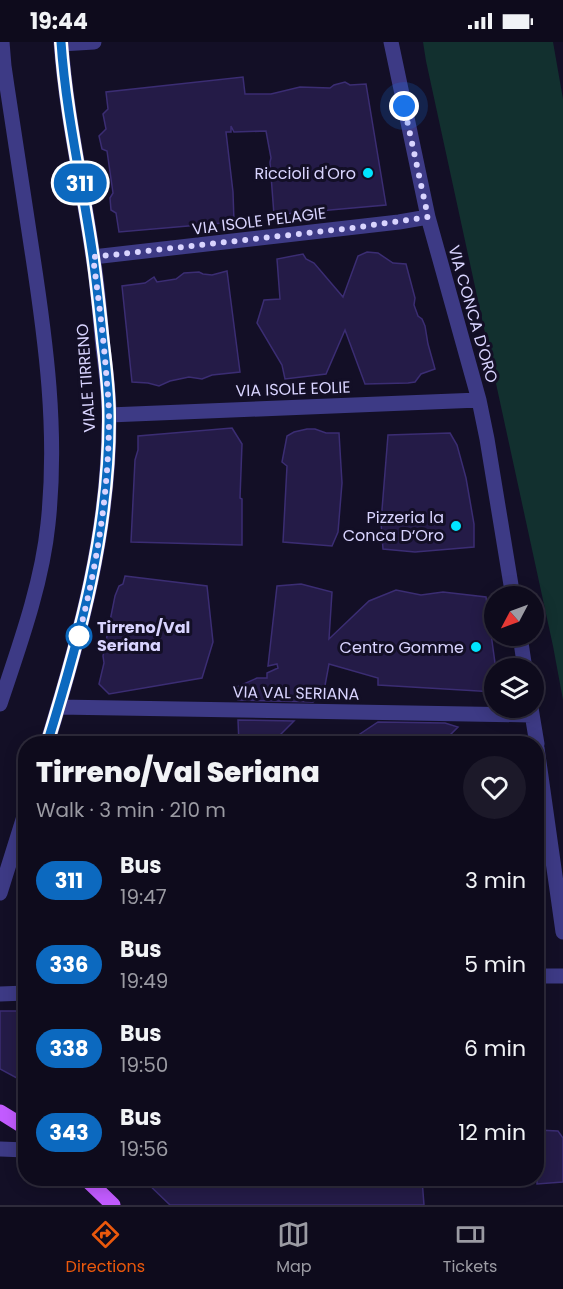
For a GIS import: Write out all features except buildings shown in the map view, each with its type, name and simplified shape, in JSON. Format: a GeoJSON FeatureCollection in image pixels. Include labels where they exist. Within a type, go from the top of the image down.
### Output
{"type":"FeatureCollection","features":[{"type":"Feature","properties":{"kind":"main road"},"geometry":{"type":"LineString","coordinates":[[0,1112],[18,1123]]}},
{"type":"Feature","properties":{"kind":"main road"},"geometry":{"type":"LineString","coordinates":[[93,1186],[113,1205]]}},
{"type":"Feature","properties":{"kind":"street"},"geometry":{"type":"LineString","coordinates":[[0,704],[40,570],[48,526],[52,449],[45,343],[2,42]]}},
{"type":"Feature","properties":{"kind":"street"},"geometry":{"type":"LineString","coordinates":[[61,43],[94,42]]}},
{"type":"Feature","properties":{"kind":"street","name":"VIA CONCA D'ORO"},"geometry":{"type":"LineString","coordinates":[[391,42],[428,217],[479,400],[511,586]]}},
{"type":"Feature","properties":{"kind":"street","name":"VIALE TIRRENO"},"geometry":{"type":"LineString","coordinates":[[49,736],[85,613],[97,551],[104,502],[109,415],[93,257],[67,105],[61,43]]}},
{"type":"Feature","properties":{"kind":"street","name":"VIA ISOLE PELAGIE"},"geometry":{"type":"LineString","coordinates":[[93,257],[387,224],[428,217]]}},
{"type":"Feature","properties":{"kind":"street","name":"VIA ISOLE EOLIE"},"geometry":{"type":"LineString","coordinates":[[109,415],[479,400]]}},
{"type":"Feature","properties":{"kind":"street","name":"VIA VAL SERIANA"},"geometry":{"type":"LineString","coordinates":[[58,707],[484,711]]}},
{"type":"Feature","properties":{"kind":"street"},"geometry":{"type":"LineString","coordinates":[[533,718],[536,736]]}},
{"type":"Feature","properties":{"kind":"street"},"geometry":{"type":"LineString","coordinates":[[544,796],[563,932]]}},
{"type":"Feature","properties":{"kind":"street"},"geometry":{"type":"LineString","coordinates":[[0,893],[18,836]]}},
{"type":"Feature","properties":{"kind":"street"},"geometry":{"type":"LineString","coordinates":[[544,976],[563,976]]}},
{"type":"Feature","properties":{"kind":"street"},"geometry":{"type":"LineString","coordinates":[[0,994],[18,993]]}},
{"type":"Feature","properties":{"kind":"street"},"geometry":{"type":"LineString","coordinates":[[0,1149],[18,1150]]}},
{"type":"Feature","properties":{"kind":"green space"},"geometry":{"type":"Polygon","coordinates":[[[423,42],[553,42],[563,99],[563,700],[544,605],[544,586],[540,586],[423,42]]]}},
{"type":"Feature","properties":{"kind":"bus line","name":"311"},"geometry":{"type":"LineString","coordinates":[[49,736],[74,654],[97,551],[104,502],[109,415],[93,257],[67,105],[61,42]]}},
{"type":"Feature","properties":{"kind":"place","name":"Riccioli d'Oro"},"geometry":{"type":"Point","coordinates":[368,173]}},
{"type":"Feature","properties":{"kind":"place","name":"Pizzeria la Conca D‘Oro"},"geometry":{"type":"Point","coordinates":[456,526]}},
{"type":"Feature","properties":{"kind":"place","name":"Tirreno/Val Seriana"},"geometry":{"type":"Point","coordinates":[79,636]}},
{"type":"Feature","properties":{"kind":"place","name":"Centro Gomme"},"geometry":{"type":"Point","coordinates":[476,647]}},
{"type":"Feature","properties":{"kind":"route"},"geometry":{"type":"LineString","coordinates":[[79,636],[78,638],[89,594],[104,502],[109,415],[93,257],[352,228],[428,217],[404,106]]}}]}
